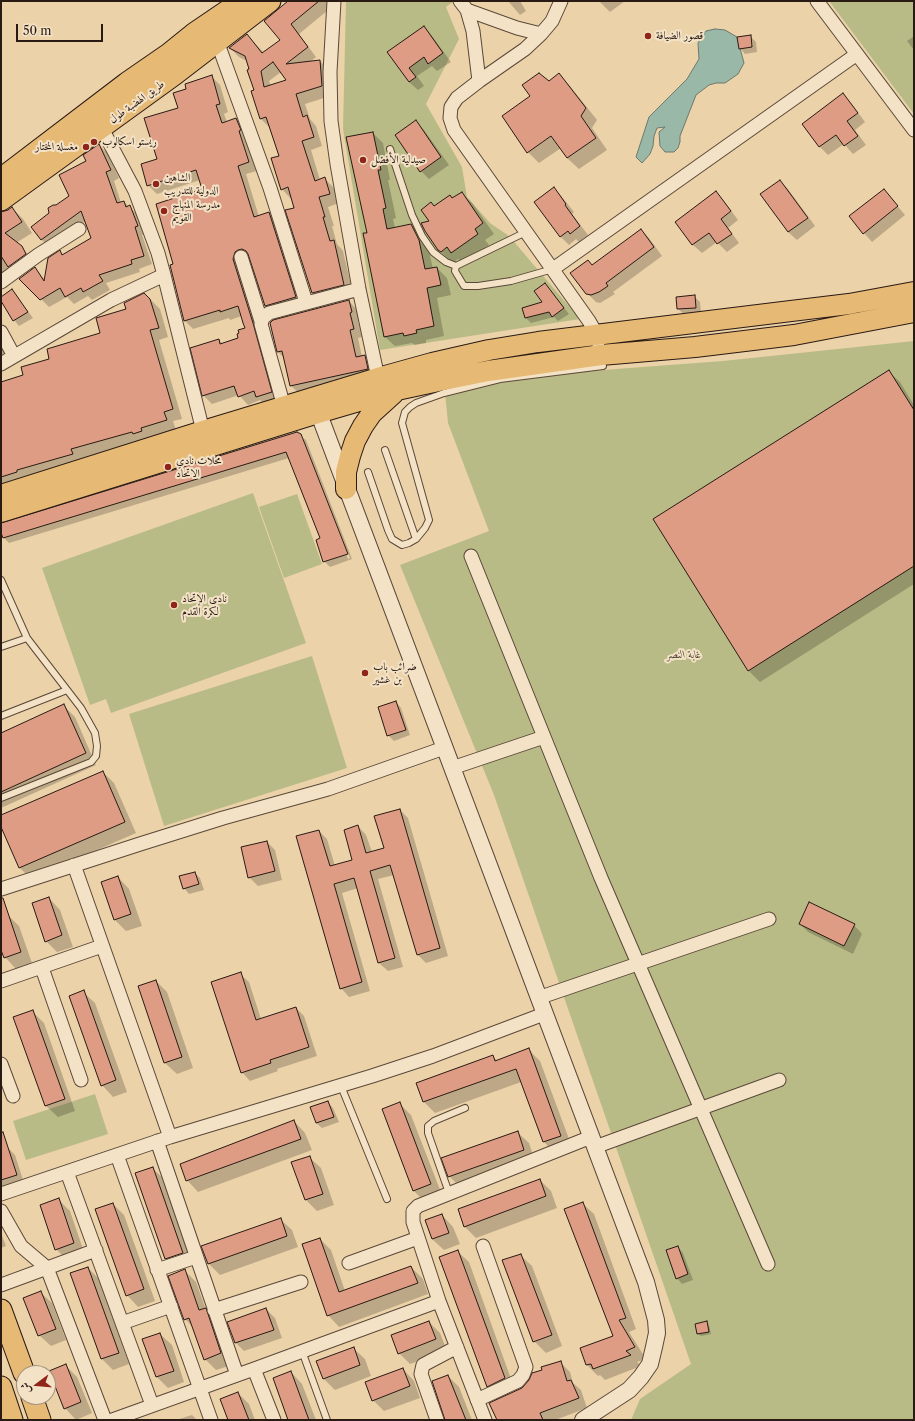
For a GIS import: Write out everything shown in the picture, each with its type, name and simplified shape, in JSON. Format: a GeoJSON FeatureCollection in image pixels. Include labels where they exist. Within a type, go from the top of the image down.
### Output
{"type":"FeatureCollection","features":[{"type":"Feature","properties":{"kind":"highway","name":"طريق الهضبة طول"},"geometry":{"type":"LineString","coordinates":[[1,200],[195,33],[242,1]]}},
{"type":"Feature","properties":{"kind":"highway","name":"طريق الهضبة طول"},"geometry":{"type":"LineString","coordinates":[[1,179],[96,119],[175,74],[270,1]]}},
{"type":"Feature","properties":{"kind":"highway"},"geometry":{"type":"LineString","coordinates":[[1,1310],[21,1365]]}},
{"type":"Feature","properties":{"kind":"highway"},"geometry":{"type":"LineString","coordinates":[[35,1405],[40,1420]]}},
{"type":"Feature","properties":{"kind":"main road"},"geometry":{"type":"LineString","coordinates":[[1,512],[315,405],[378,378],[432,363],[489,350],[538,342],[849,304],[914,292]]}},
{"type":"Feature","properties":{"kind":"main road"},"geometry":{"type":"LineString","coordinates":[[791,311],[794,335]]}},
{"type":"Feature","properties":{"kind":"main road"},"geometry":{"type":"LineString","coordinates":[[1,496],[203,431],[284,407],[315,405],[488,371],[602,360],[794,335],[914,312]]}},
{"type":"Feature","properties":{"kind":"main road"},"geometry":{"type":"LineString","coordinates":[[346,489],[347,467],[355,441],[372,413],[397,390]]}},
{"type":"Feature","properties":{"kind":"street"},"geometry":{"type":"LineString","coordinates":[[334,1],[330,72],[331,121],[359,289],[378,378]]}},
{"type":"Feature","properties":{"kind":"street"},"geometry":{"type":"LineString","coordinates":[[562,1],[552,21],[541,34],[525,48],[479,80],[457,98],[451,107],[450,118],[454,130],[589,321],[597,335],[602,360]]}},
{"type":"Feature","properties":{"kind":"street"},"geometry":{"type":"LineString","coordinates":[[817,1],[914,130]]}},
{"type":"Feature","properties":{"kind":"street"},"geometry":{"type":"LineString","coordinates":[[464,6],[517,28],[541,34]]}},
{"type":"Feature","properties":{"kind":"street"},"geometry":{"type":"LineString","coordinates":[[464,6],[473,31],[479,80]]}},
{"type":"Feature","properties":{"kind":"street"},"geometry":{"type":"LineString","coordinates":[[217,41],[270,188],[306,302]]}},
{"type":"Feature","properties":{"kind":"street"},"geometry":{"type":"LineString","coordinates":[[553,269],[857,54]]}},
{"type":"Feature","properties":{"kind":"street"},"geometry":{"type":"LineString","coordinates":[[96,119],[135,192],[158,252],[203,431]]}},
{"type":"Feature","properties":{"kind":"street"},"geometry":{"type":"LineString","coordinates":[[1,282],[79,229]]}},
{"type":"Feature","properties":{"kind":"street"},"geometry":{"type":"LineString","coordinates":[[241,257],[261,320],[284,407]]}},
{"type":"Feature","properties":{"kind":"street"},"geometry":{"type":"LineString","coordinates":[[1,364],[111,300],[164,275]]}},
{"type":"Feature","properties":{"kind":"street"},"geometry":{"type":"LineString","coordinates":[[261,320],[269,313],[359,289]]}},
{"type":"Feature","properties":{"kind":"street"},"geometry":{"type":"LineString","coordinates":[[1,332],[14,356]]}},
{"type":"Feature","properties":{"kind":"street"},"geometry":{"type":"LineString","coordinates":[[315,405],[646,1282],[656,1320],[657,1334],[650,1364],[642,1377],[629,1390],[583,1420]]}},
{"type":"Feature","properties":{"kind":"street"},"geometry":{"type":"LineString","coordinates":[[471,556],[600,878],[768,1264]]}},
{"type":"Feature","properties":{"kind":"street"},"geometry":{"type":"LineString","coordinates":[[452,768],[544,737]]}},
{"type":"Feature","properties":{"kind":"street"},"geometry":{"type":"LineString","coordinates":[[1,889],[223,818],[328,789],[444,748]]}},
{"type":"Feature","properties":{"kind":"street"},"geometry":{"type":"LineString","coordinates":[[74,865],[102,946],[164,1139],[196,1256],[237,1375]]}},
{"type":"Feature","properties":{"kind":"street"},"geometry":{"type":"LineString","coordinates":[[538,998],[769,919]]}},
{"type":"Feature","properties":{"kind":"street"},"geometry":{"type":"LineString","coordinates":[[1,981],[102,946]]}},
{"type":"Feature","properties":{"kind":"street"},"geometry":{"type":"LineString","coordinates":[[42,968],[82,1080]]}},
{"type":"Feature","properties":{"kind":"street"},"geometry":{"type":"LineString","coordinates":[[1,1194],[117,1154],[341,1086],[433,1056],[544,1014]]}},
{"type":"Feature","properties":{"kind":"street"},"geometry":{"type":"LineString","coordinates":[[1,1064],[13,1096]]}},
{"type":"Feature","properties":{"kind":"street"},"geometry":{"type":"LineString","coordinates":[[485,1420],[439,1300],[413,1222],[412,1211],[418,1206],[449,1193],[593,1142],[701,1108],[779,1080]]}},
{"type":"Feature","properties":{"kind":"street"},"geometry":{"type":"LineString","coordinates":[[117,1154],[211,1420]]}},
{"type":"Feature","properties":{"kind":"street"},"geometry":{"type":"LineString","coordinates":[[67,1172],[152,1405]]}},
{"type":"Feature","properties":{"kind":"street"},"geometry":{"type":"LineString","coordinates":[[1,1211],[21,1246],[47,1268],[105,1420]]}},
{"type":"Feature","properties":{"kind":"street"},"geometry":{"type":"LineString","coordinates":[[349,1263],[418,1238]]}},
{"type":"Feature","properties":{"kind":"street"},"geometry":{"type":"LineString","coordinates":[[477,1400],[518,1382],[524,1375],[526,1367],[483,1246]]}},
{"type":"Feature","properties":{"kind":"street"},"geometry":{"type":"LineString","coordinates":[[1,1285],[96,1250]]}},
{"type":"Feature","properties":{"kind":"street"},"geometry":{"type":"LineString","coordinates":[[158,1270],[196,1256]]}},
{"type":"Feature","properties":{"kind":"street"},"geometry":{"type":"LineString","coordinates":[[214,1310],[301,1282]]}},
{"type":"Feature","properties":{"kind":"street"},"geometry":{"type":"LineString","coordinates":[[112,1420],[439,1300]]}},
{"type":"Feature","properties":{"kind":"street"},"geometry":{"type":"LineString","coordinates":[[122,1323],[170,1306]]}},
{"type":"Feature","properties":{"kind":"street"},"geometry":{"type":"LineString","coordinates":[[436,1420],[421,1374],[423,1365],[457,1347]]}},
{"type":"Feature","properties":{"kind":"street"},"geometry":{"type":"LineString","coordinates":[[254,1369],[274,1420]]}},
{"type":"Feature","properties":{"kind":"lane"},"geometry":{"type":"LineString","coordinates":[[390,149],[412,215],[422,236],[433,252],[446,262],[456,266],[526,232]]}},
{"type":"Feature","properties":{"kind":"lane"},"geometry":{"type":"LineString","coordinates":[[456,266],[455,272],[458,279],[464,286],[470,287],[511,281],[553,269]]}},
{"type":"Feature","properties":{"kind":"lane"},"geometry":{"type":"LineString","coordinates":[[368,472],[392,539],[402,544],[409,543],[416,539],[425,528],[429,520],[402,423],[405,412],[410,407],[416,403],[444,392],[500,379],[602,360]]}},
{"type":"Feature","properties":{"kind":"lane"},"geometry":{"type":"LineString","coordinates":[[386,450],[416,539]]}},
{"type":"Feature","properties":{"kind":"lane"},"geometry":{"type":"LineString","coordinates":[[1,580],[28,638],[80,708],[95,733],[96,756],[91,762],[1,798]]}},
{"type":"Feature","properties":{"kind":"lane"},"geometry":{"type":"LineString","coordinates":[[1,648],[28,638]]}},
{"type":"Feature","properties":{"kind":"lane"},"geometry":{"type":"LineString","coordinates":[[1,716],[67,690]]}},
{"type":"Feature","properties":{"kind":"lane"},"geometry":{"type":"LineString","coordinates":[[341,1086],[387,1199]]}},
{"type":"Feature","properties":{"kind":"lane"},"geometry":{"type":"LineString","coordinates":[[449,1193],[428,1133],[428,1126],[434,1121],[465,1108]]}},
{"type":"Feature","properties":{"kind":"lane"},"geometry":{"type":"LineString","coordinates":[[302,1351],[327,1420]]}},
{"type":"Feature","properties":{"kind":"green space"},"geometry":{"type":"Polygon","coordinates":[[[346,1],[454,1],[446,7],[459,39],[426,104],[462,167],[467,197],[490,223],[509,236],[580,319],[380,350],[343,129],[346,1]]]}},
{"type":"Feature","properties":{"kind":"green space"},"geometry":{"type":"Polygon","coordinates":[[[829,1],[914,1],[914,114],[829,1]]]}},
{"type":"Feature","properties":{"kind":"green space","name":"غابة النصر"},"geometry":{"type":"Polygon","coordinates":[[[914,341],[914,1420],[631,1420],[640,1399],[691,1364],[494,795],[400,565],[489,531],[448,423],[445,392],[536,375],[723,361],[914,341]]]}},
{"type":"Feature","properties":{"kind":"green space"},"geometry":{"type":"Polygon","coordinates":[[[253,493],[306,643],[111,713],[106,699],[90,705],[42,568],[253,493]]]}},
{"type":"Feature","properties":{"kind":"green space"},"geometry":{"type":"Polygon","coordinates":[[[297,494],[322,564],[284,578],[259,507],[297,494]]]}},
{"type":"Feature","properties":{"kind":"green space"},"geometry":{"type":"Polygon","coordinates":[[[312,656],[347,768],[164,826],[129,714],[312,656]]]}},
{"type":"Feature","properties":{"kind":"green space"},"geometry":{"type":"Polygon","coordinates":[[[95,1094],[108,1134],[26,1160],[13,1121],[95,1094]]]}},
{"type":"Feature","properties":{"kind":"shaded area"},"geometry":{"type":"Polygon","coordinates":[[[715,29],[725,30],[737,37],[744,63],[738,74],[725,83],[709,85],[696,95],[680,136],[678,148],[674,152],[665,152],[660,146],[659,132],[665,127],[657,128],[650,154],[642,163],[636,157],[649,117],[687,79],[699,59],[698,43],[706,31],[715,29]]]}},
{"type":"Feature","properties":{"kind":"building"},"geometry":{"type":"Polygon","coordinates":[[[288,1],[319,1],[291,24],[308,47],[286,64],[320,60],[322,86],[296,94],[303,117],[307,115],[314,137],[302,141],[315,181],[325,177],[330,194],[319,197],[330,241],[334,240],[344,285],[312,293],[285,210],[294,208],[288,187],[281,190],[271,158],[279,156],[266,117],[260,119],[251,91],[254,90],[247,70],[249,69],[245,56],[229,48],[247,34],[262,53],[280,40],[264,21],[288,1]],[[273,62],[261,71],[264,87],[286,80],[273,62]]]}},
{"type":"Feature","properties":{"kind":"building"},"geometry":{"type":"Polygon","coordinates":[[[424,26],[443,53],[428,64],[424,57],[409,68],[416,77],[409,82],[387,52],[424,26]]]}},
{"type":"Feature","properties":{"kind":"building"},"geometry":{"type":"Polygon","coordinates":[[[751,35],[752,47],[739,49],[737,37],[751,35]]]}},
{"type":"Feature","properties":{"kind":"building"},"geometry":{"type":"Polygon","coordinates":[[[539,73],[549,81],[559,73],[586,108],[581,116],[596,138],[567,158],[551,136],[527,153],[502,116],[530,96],[522,85],[539,73]]]}},
{"type":"Feature","properties":{"kind":"building"},"geometry":{"type":"Polygon","coordinates":[[[212,75],[220,104],[216,105],[222,123],[236,118],[241,130],[239,131],[249,162],[238,166],[254,217],[269,212],[296,297],[265,306],[248,254],[242,249],[235,252],[233,259],[272,392],[256,397],[254,391],[238,397],[234,386],[202,396],[190,348],[219,339],[220,344],[238,338],[238,330],[245,328],[238,306],[184,321],[170,265],[173,264],[156,204],[202,189],[196,170],[147,186],[141,164],[157,159],[144,118],[178,108],[173,93],[186,89],[185,84],[212,75]]]}},
{"type":"Feature","properties":{"kind":"building"},"geometry":{"type":"Polygon","coordinates":[[[843,93],[858,113],[847,121],[858,136],[844,146],[836,135],[819,147],[802,124],[843,93]]]}},
{"type":"Feature","properties":{"kind":"building"},"geometry":{"type":"Polygon","coordinates":[[[416,120],[441,157],[420,172],[395,135],[416,120]]]}},
{"type":"Feature","properties":{"kind":"building"},"geometry":{"type":"Polygon","coordinates":[[[373,132],[381,170],[378,170],[386,208],[383,209],[387,229],[411,224],[419,240],[425,269],[437,267],[441,285],[427,288],[434,326],[416,330],[417,333],[404,336],[403,333],[384,337],[363,233],[367,233],[346,137],[373,132]]]}},
{"type":"Feature","properties":{"kind":"building"},"geometry":{"type":"Polygon","coordinates":[[[99,144],[111,170],[106,172],[117,203],[124,201],[126,207],[130,205],[138,226],[135,227],[144,256],[131,260],[132,264],[99,275],[103,281],[83,292],[81,288],[65,297],[60,288],[40,300],[19,279],[35,267],[44,281],[48,258],[60,250],[62,255],[91,238],[81,211],[41,240],[31,227],[49,213],[48,208],[56,205],[69,196],[59,175],[86,161],[83,155],[99,144]]]}},
{"type":"Feature","properties":{"kind":"building"},"geometry":{"type":"Polygon","coordinates":[[[780,180],[808,218],[788,232],[760,194],[780,180]]]}},
{"type":"Feature","properties":{"kind":"building"},"geometry":{"type":"Polygon","coordinates":[[[554,187],[580,226],[570,234],[568,231],[560,237],[534,202],[554,187]]]}},
{"type":"Feature","properties":{"kind":"building"},"geometry":{"type":"Polygon","coordinates":[[[884,189],[898,206],[863,234],[849,216],[884,189]]]}},
{"type":"Feature","properties":{"kind":"building"},"geometry":{"type":"Polygon","coordinates":[[[716,191],[731,211],[721,219],[732,234],[717,244],[709,233],[692,245],[675,222],[716,191]]]}},
{"type":"Feature","properties":{"kind":"building"},"geometry":{"type":"Polygon","coordinates":[[[462,192],[483,223],[475,229],[478,234],[451,253],[447,247],[441,252],[438,250],[421,223],[429,221],[421,210],[431,202],[434,206],[450,195],[452,198],[462,192]]]}},
{"type":"Feature","properties":{"kind":"building"},"geometry":{"type":"Polygon","coordinates":[[[12,207],[22,222],[5,233],[22,246],[26,254],[8,267],[1,256],[1,212],[12,207]]]}},
{"type":"Feature","properties":{"kind":"building"},"geometry":{"type":"Polygon","coordinates":[[[641,229],[654,247],[606,283],[608,286],[591,295],[586,294],[570,273],[588,260],[592,265],[641,229]]]}},
{"type":"Feature","properties":{"kind":"building"},"geometry":{"type":"Polygon","coordinates":[[[545,283],[564,308],[552,317],[549,312],[525,318],[522,308],[542,302],[534,291],[545,283]]]}},
{"type":"Feature","properties":{"kind":"building"},"geometry":{"type":"Polygon","coordinates":[[[12,289],[28,312],[13,321],[1,301],[1,297],[12,289]]]}},
{"type":"Feature","properties":{"kind":"building"},"geometry":{"type":"Polygon","coordinates":[[[144,293],[150,299],[159,328],[150,330],[173,409],[164,412],[167,420],[141,428],[142,431],[133,434],[132,432],[71,449],[73,454],[17,470],[17,472],[1,477],[1,382],[23,375],[21,367],[49,359],[47,349],[100,333],[96,318],[126,309],[124,303],[144,293]]]}},
{"type":"Feature","properties":{"kind":"building"},"geometry":{"type":"Polygon","coordinates":[[[695,295],[696,308],[677,309],[676,297],[695,295]]]}},
{"type":"Feature","properties":{"kind":"building"},"geometry":{"type":"Polygon","coordinates":[[[349,300],[352,312],[350,313],[354,329],[350,330],[356,357],[365,355],[368,369],[290,386],[282,351],[277,352],[270,323],[273,320],[349,300]]]}},
{"type":"Feature","properties":{"kind":"building"},"geometry":{"type":"Polygon","coordinates":[[[889,370],[914,410],[914,566],[748,671],[653,519],[889,370]]]}},
{"type":"Feature","properties":{"kind":"building"},"geometry":{"type":"Polygon","coordinates":[[[297,432],[301,434],[348,554],[323,562],[316,540],[320,538],[286,452],[3,538],[1,533],[1,523],[297,432]]]}},
{"type":"Feature","properties":{"kind":"building"},"geometry":{"type":"Polygon","coordinates":[[[396,701],[406,730],[387,736],[378,707],[396,701]]]}},
{"type":"Feature","properties":{"kind":"building"},"geometry":{"type":"Polygon","coordinates":[[[64,704],[86,753],[1,792],[1,733],[64,704]]]}},
{"type":"Feature","properties":{"kind":"building"},"geometry":{"type":"Polygon","coordinates":[[[103,771],[125,822],[19,868],[1,827],[1,815],[103,771]]]}},
{"type":"Feature","properties":{"kind":"building"},"geometry":{"type":"Polygon","coordinates":[[[400,809],[440,948],[417,955],[390,865],[370,871],[395,958],[378,963],[354,878],[334,884],[362,982],[340,989],[296,836],[319,830],[330,866],[352,860],[344,830],[358,825],[366,853],[384,848],[374,816],[400,809]]]}},
{"type":"Feature","properties":{"kind":"building"},"geometry":{"type":"Polygon","coordinates":[[[267,841],[275,871],[248,878],[241,847],[267,841]]]}},
{"type":"Feature","properties":{"kind":"building"},"geometry":{"type":"Polygon","coordinates":[[[195,872],[199,884],[183,889],[179,876],[195,872]]]}},
{"type":"Feature","properties":{"kind":"building"},"geometry":{"type":"Polygon","coordinates":[[[118,876],[131,914],[114,920],[101,882],[118,876]]]}},
{"type":"Feature","properties":{"kind":"building"},"geometry":{"type":"Polygon","coordinates":[[[49,897],[62,935],[45,942],[32,903],[49,897]]]}},
{"type":"Feature","properties":{"kind":"building"},"geometry":{"type":"Polygon","coordinates":[[[1,898],[3,898],[21,952],[4,958],[1,950],[1,898]]]}},
{"type":"Feature","properties":{"kind":"building"},"geometry":{"type":"Polygon","coordinates":[[[809,902],[855,924],[844,946],[799,924],[809,902]]]}},
{"type":"Feature","properties":{"kind":"building"},"geometry":{"type":"Polygon","coordinates":[[[241,972],[256,1020],[296,1007],[309,1047],[270,1060],[271,1063],[241,1073],[211,982],[241,972]]]}},
{"type":"Feature","properties":{"kind":"building"},"geometry":{"type":"Polygon","coordinates":[[[156,980],[182,1057],[164,1063],[138,986],[156,980]]]}},
{"type":"Feature","properties":{"kind":"building"},"geometry":{"type":"Polygon","coordinates":[[[84,990],[116,1080],[101,1086],[69,996],[84,990]]]}},
{"type":"Feature","properties":{"kind":"building"},"geometry":{"type":"Polygon","coordinates":[[[33,1010],[65,1099],[45,1106],[13,1017],[33,1010]]]}},
{"type":"Feature","properties":{"kind":"building"},"geometry":{"type":"Polygon","coordinates":[[[529,1048],[561,1136],[543,1142],[516,1069],[423,1102],[416,1083],[493,1055],[495,1061],[529,1048]]]}},
{"type":"Feature","properties":{"kind":"building"},"geometry":{"type":"Polygon","coordinates":[[[328,1101],[334,1117],[316,1123],[310,1107],[328,1101]]]}},
{"type":"Feature","properties":{"kind":"building"},"geometry":{"type":"Polygon","coordinates":[[[400,1102],[431,1184],[413,1191],[382,1109],[400,1102]]]}},
{"type":"Feature","properties":{"kind":"building"},"geometry":{"type":"Polygon","coordinates":[[[294,1120],[301,1139],[186,1181],[180,1164],[294,1120]]]}},
{"type":"Feature","properties":{"kind":"building"},"geometry":{"type":"Polygon","coordinates":[[[518,1131],[524,1150],[448,1177],[441,1158],[518,1131]]]}},
{"type":"Feature","properties":{"kind":"building"},"geometry":{"type":"Polygon","coordinates":[[[3,1132],[17,1175],[1,1180],[1,1133],[3,1132]]]}},
{"type":"Feature","properties":{"kind":"building"},"geometry":{"type":"Polygon","coordinates":[[[310,1156],[323,1194],[305,1200],[291,1162],[310,1156]]]}},
{"type":"Feature","properties":{"kind":"building"},"geometry":{"type":"Polygon","coordinates":[[[153,1167],[183,1253],[165,1259],[135,1173],[153,1167]]]}},
{"type":"Feature","properties":{"kind":"building"},"geometry":{"type":"Polygon","coordinates":[[[540,1179],[546,1196],[464,1227],[458,1209],[540,1179]]]}},
{"type":"Feature","properties":{"kind":"building"},"geometry":{"type":"Polygon","coordinates":[[[59,1198],[74,1243],[55,1250],[40,1205],[59,1198]]]}},
{"type":"Feature","properties":{"kind":"building"},"geometry":{"type":"Polygon","coordinates":[[[583,1202],[626,1318],[619,1320],[635,1347],[626,1351],[631,1355],[593,1369],[591,1364],[586,1365],[580,1348],[613,1336],[564,1209],[583,1202]]]}},
{"type":"Feature","properties":{"kind":"building"},"geometry":{"type":"Polygon","coordinates":[[[113,1203],[144,1289],[126,1296],[95,1209],[113,1203]]]}},
{"type":"Feature","properties":{"kind":"building"},"geometry":{"type":"Polygon","coordinates":[[[442,1214],[449,1233],[432,1239],[425,1220],[442,1214]]]}},
{"type":"Feature","properties":{"kind":"building"},"geometry":{"type":"Polygon","coordinates":[[[281,1218],[287,1236],[208,1264],[201,1246],[281,1218]]]}},
{"type":"Feature","properties":{"kind":"building"},"geometry":{"type":"Polygon","coordinates":[[[320,1238],[339,1292],[411,1266],[418,1283],[327,1316],[302,1244],[320,1238]]]}},
{"type":"Feature","properties":{"kind":"building"},"geometry":{"type":"Polygon","coordinates":[[[678,1246],[688,1274],[676,1279],[666,1250],[678,1246]]]}},
{"type":"Feature","properties":{"kind":"building"},"geometry":{"type":"Polygon","coordinates":[[[458,1250],[505,1378],[487,1387],[439,1257],[458,1250]]]}},
{"type":"Feature","properties":{"kind":"building"},"geometry":{"type":"Polygon","coordinates":[[[521,1254],[552,1335],[533,1342],[502,1260],[521,1254]]]}},
{"type":"Feature","properties":{"kind":"building"},"geometry":{"type":"Polygon","coordinates":[[[88,1267],[119,1353],[101,1359],[70,1273],[88,1267]]]}},
{"type":"Feature","properties":{"kind":"building"},"geometry":{"type":"Polygon","coordinates":[[[185,1269],[199,1310],[206,1308],[221,1353],[204,1360],[189,1318],[184,1320],[168,1276],[185,1269]]]}},
{"type":"Feature","properties":{"kind":"building"},"geometry":{"type":"Polygon","coordinates":[[[41,1291],[56,1329],[38,1336],[23,1298],[41,1291]]]}},
{"type":"Feature","properties":{"kind":"building"},"geometry":{"type":"Polygon","coordinates":[[[266,1308],[274,1330],[235,1343],[227,1322],[266,1308]]]}},
{"type":"Feature","properties":{"kind":"building"},"geometry":{"type":"Polygon","coordinates":[[[429,1321],[436,1339],[398,1354],[391,1335],[429,1321]]]}},
{"type":"Feature","properties":{"kind":"building"},"geometry":{"type":"Polygon","coordinates":[[[707,1321],[709,1332],[697,1334],[695,1324],[707,1321]]]}},
{"type":"Feature","properties":{"kind":"building"},"geometry":{"type":"Polygon","coordinates":[[[160,1333],[174,1371],[156,1377],[142,1339],[160,1333]]]}},
{"type":"Feature","properties":{"kind":"building"},"geometry":{"type":"Polygon","coordinates":[[[354,1347],[360,1365],[323,1379],[316,1361],[354,1347]]]}},
{"type":"Feature","properties":{"kind":"building"},"geometry":{"type":"Polygon","coordinates":[[[561,1361],[567,1381],[571,1380],[579,1398],[540,1413],[543,1420],[497,1420],[489,1403],[522,1388],[529,1380],[532,1373],[542,1370],[541,1367],[561,1361]]]}},
{"type":"Feature","properties":{"kind":"building"},"geometry":{"type":"Polygon","coordinates":[[[66,1364],[81,1402],[64,1409],[56,1389],[56,1368],[66,1364]]]}},
{"type":"Feature","properties":{"kind":"building"},"geometry":{"type":"Polygon","coordinates":[[[403,1368],[410,1386],[372,1401],[365,1382],[403,1368]]]}},
{"type":"Feature","properties":{"kind":"building"},"geometry":{"type":"Polygon","coordinates":[[[291,1371],[309,1420],[288,1420],[273,1378],[291,1371]]]}},
{"type":"Feature","properties":{"kind":"building"},"geometry":{"type":"Polygon","coordinates":[[[448,1375],[466,1420],[445,1420],[432,1381],[448,1375]]]}},
{"type":"Feature","properties":{"kind":"building"},"geometry":{"type":"Polygon","coordinates":[[[238,1392],[249,1420],[228,1420],[220,1399],[238,1392]]]}},
{"type":"Feature","properties":{"kind":"place","name":"قصور الضيافة"},"geometry":{"type":"Point","coordinates":[648,36]}},
{"type":"Feature","properties":{"kind":"place","name":"ريستو اسكالوب"},"geometry":{"type":"Point","coordinates":[94,142]}},
{"type":"Feature","properties":{"kind":"place","name":"مغسلة المختار"},"geometry":{"type":"Point","coordinates":[86,147]}},
{"type":"Feature","properties":{"kind":"place","name":"صيدلية الأفضل"},"geometry":{"type":"Point","coordinates":[363,160]}},
{"type":"Feature","properties":{"kind":"place","name":"الشاهين الدولية للتدريب"},"geometry":{"type":"Point","coordinates":[156,184]}},
{"type":"Feature","properties":{"kind":"place","name":"مدرسة المنهاج القويم"},"geometry":{"type":"Point","coordinates":[164,211]}},
{"type":"Feature","properties":{"kind":"place","name":"محلات نادي الاتحاد"},"geometry":{"type":"Point","coordinates":[168,467]}},
{"type":"Feature","properties":{"kind":"place","name":"نادي الإتحاد لكرة القدم"},"geometry":{"type":"Point","coordinates":[174,605]}},
{"type":"Feature","properties":{"kind":"place","name":"ضرائب باب بن غشير"},"geometry":{"type":"Point","coordinates":[365,673]}}]}
